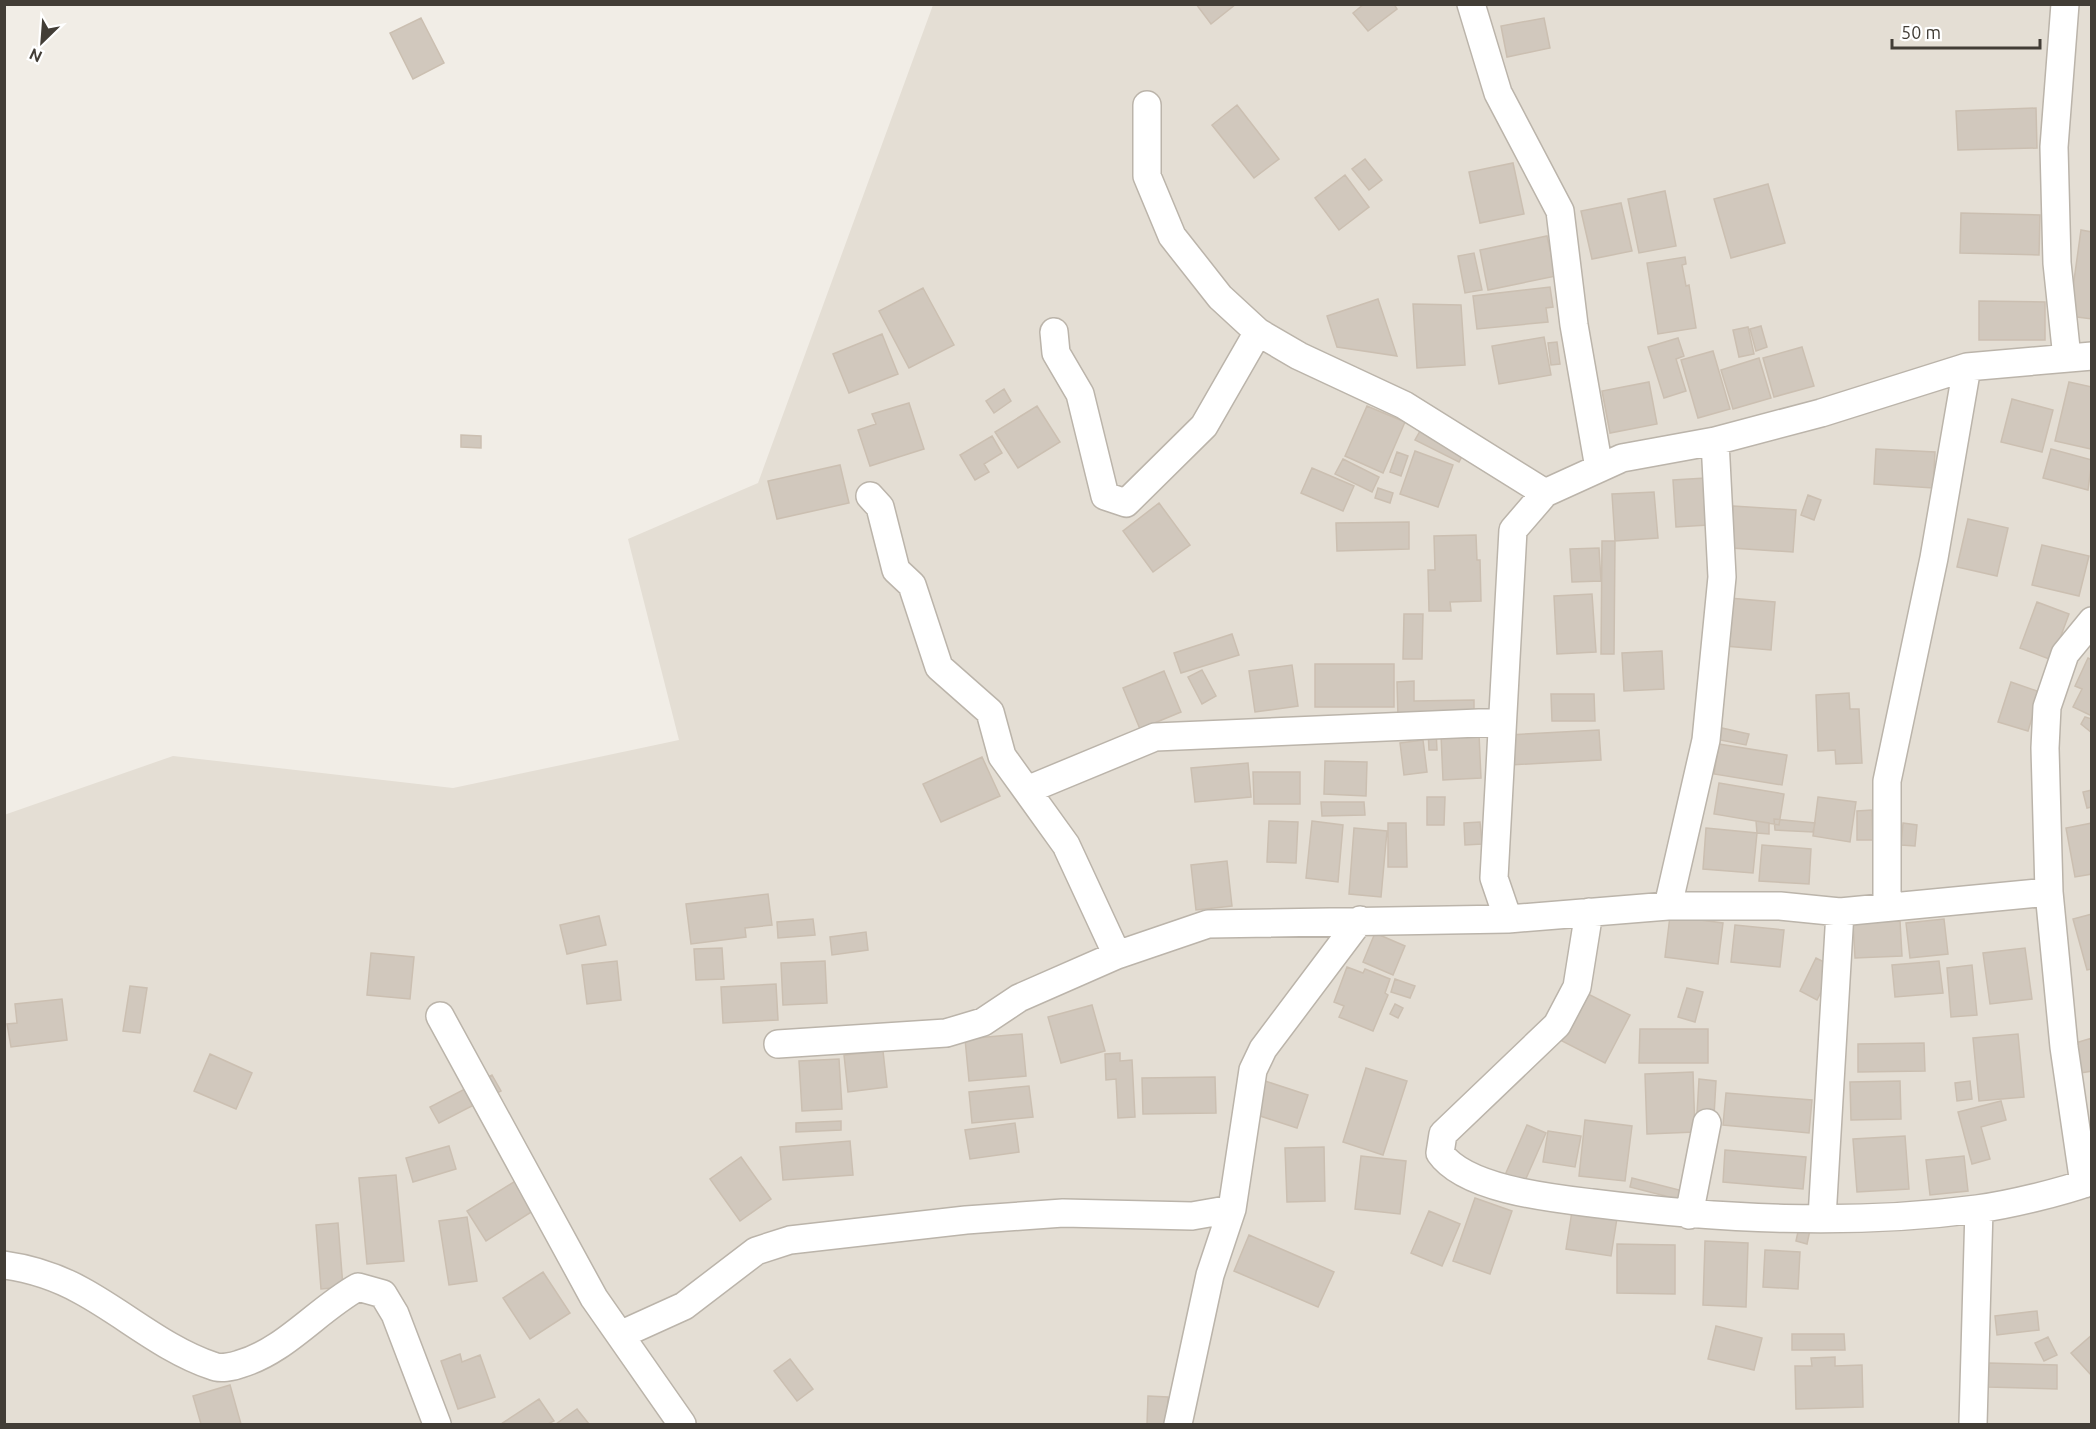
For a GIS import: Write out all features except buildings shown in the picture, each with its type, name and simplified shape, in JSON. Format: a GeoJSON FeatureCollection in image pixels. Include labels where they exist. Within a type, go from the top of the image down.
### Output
{"type":"FeatureCollection","features":[{"type":"Feature","properties":{"kind":"street"},"geometry":{"type":"LineString","coordinates":[[1471,4],[1498,93],[1560,211],[1574,325],[1599,468]]}},
{"type":"Feature","properties":{"kind":"street"},"geometry":{"type":"LineString","coordinates":[[1508,919],[1494,878],[1513,530],[1545,493],[1622,458],[1715,441],[1821,413],[1967,368],[2079,357],[2057,263],[2054,147],[2065,4]]}},
{"type":"Feature","properties":{"kind":"street"},"geometry":{"type":"LineString","coordinates":[[1147,105],[1147,176],[1172,236],[1220,297],[1258,332],[1299,356],[1404,405],[1545,493]]}},
{"type":"Feature","properties":{"kind":"street"},"geometry":{"type":"LineString","coordinates":[[1054,332],[1056,353],[1080,394],[1105,496],[1126,502],[1204,426],[1258,332]]}},
{"type":"Feature","properties":{"kind":"street"},"geometry":{"type":"LineString","coordinates":[[1887,908],[1887,781],[1934,558],[1967,368]]}},
{"type":"Feature","properties":{"kind":"street"},"geometry":{"type":"LineString","coordinates":[[1668,906],[1706,740],[1722,577],[1715,441]]}},
{"type":"Feature","properties":{"kind":"street"},"geometry":{"type":"LineString","coordinates":[[870,496],[880,507],[896,570],[912,585],[939,668],[990,712],[1002,756],[1066,845],[1117,955]]}},
{"type":"Feature","properties":{"kind":"street"},"geometry":{"type":"LineString","coordinates":[[1589,912],[1577,987],[1557,1025],[1443,1134],[1440,1153],[1446,1162],[1466,1174],[1548,1197],[1689,1215],[1822,1218],[1929,1214],[1979,1209],[2087,1182],[2064,1047],[2049,892],[2045,748],[2047,707],[2065,654],[2091,621]]}},
{"type":"Feature","properties":{"kind":"street"},"geometry":{"type":"LineString","coordinates":[[1027,790],[1155,737],[1502,722]]}},
{"type":"Feature","properties":{"kind":"street"},"geometry":{"type":"LineString","coordinates":[[778,1044],[946,1034],[983,1022],[1019,998],[1117,955],[1208,924],[1508,919],[1668,906],[1780,906],[1840,912],[2049,892]]}},
{"type":"Feature","properties":{"kind":"street"},"geometry":{"type":"LineString","coordinates":[[1822,1218],[1840,912]]}},
{"type":"Feature","properties":{"kind":"street"},"geometry":{"type":"LineString","coordinates":[[1178,1425],[1210,1275],[1232,1209],[1253,1070],[1263,1049],[1360,920]]}},
{"type":"Feature","properties":{"kind":"street"},"geometry":{"type":"LineString","coordinates":[[440,1016],[594,1298],[682,1425]]}},
{"type":"Feature","properties":{"kind":"street"},"geometry":{"type":"LineString","coordinates":[[1689,1215],[1707,1123]]}},
{"type":"Feature","properties":{"kind":"street"},"geometry":{"type":"LineString","coordinates":[[620,1335],[684,1306],[756,1251],[790,1240],[966,1220],[1063,1213],[1192,1216],[1232,1209]]}},
{"type":"Feature","properties":{"kind":"street"},"geometry":{"type":"LineString","coordinates":[[1973,1425],[1979,1209]]}},
{"type":"Feature","properties":{"kind":"street"},"geometry":{"type":"LineString","coordinates":[[4,1265],[37,1270],[82,1291],[155,1337],[215,1368],[239,1365],[269,1352],[338,1298],[358,1287],[382,1294],[395,1314],[437,1425]]}},
{"type":"Feature","properties":{"kind":"shaded area"},"geometry":{"type":"Polygon","coordinates":[[[933,5],[2091,5],[2091,1424],[5,1424],[4,815],[173,756],[453,788],[679,740],[628,539],[758,483],[933,5]]]}}]}
